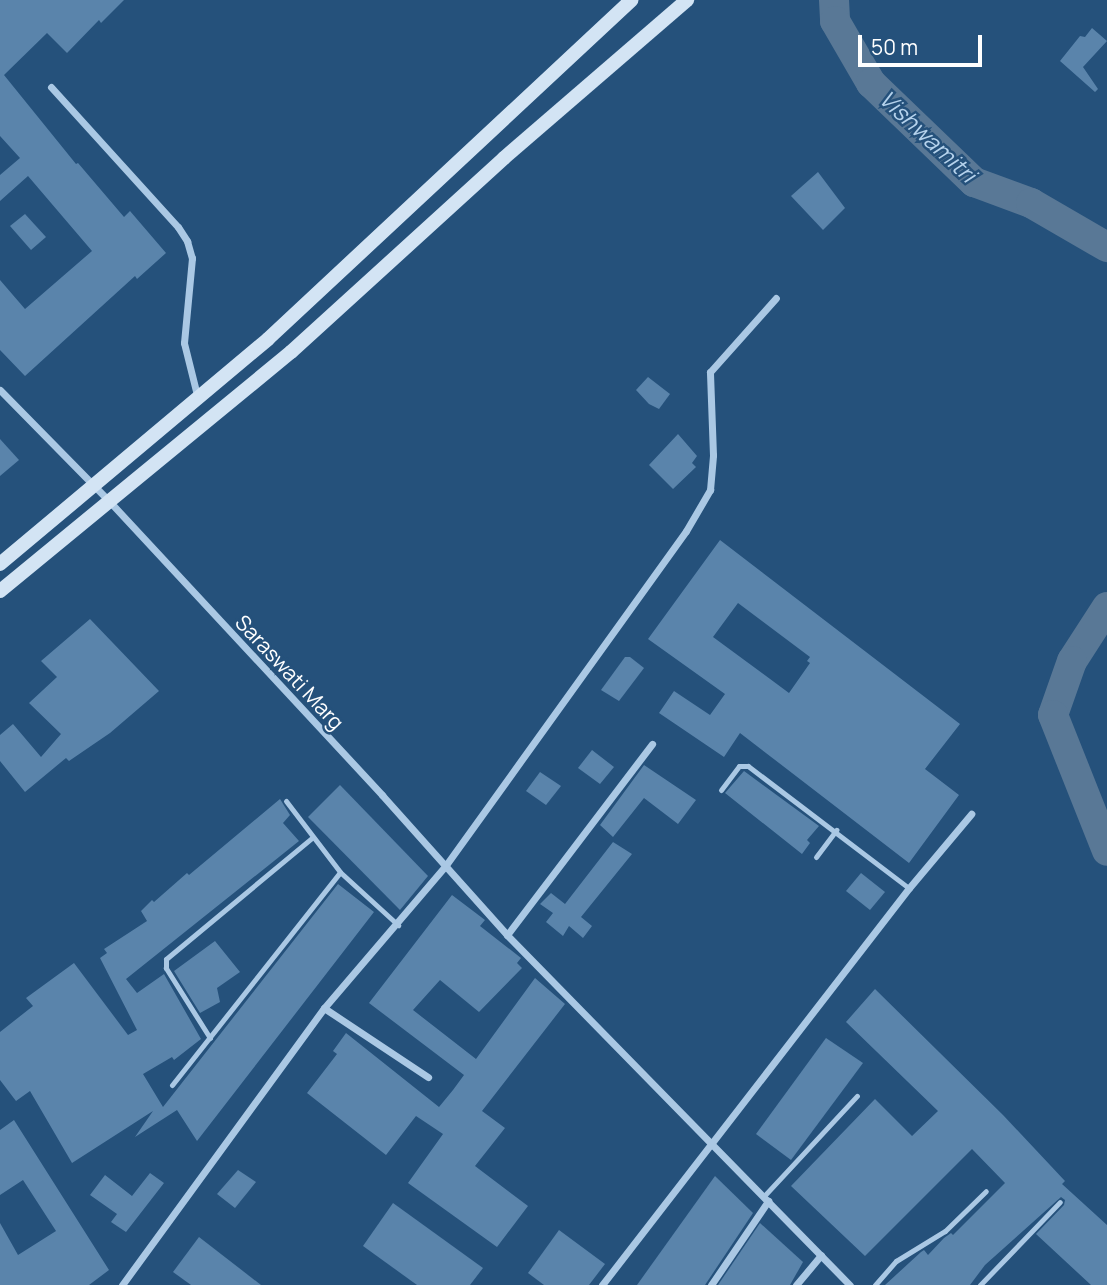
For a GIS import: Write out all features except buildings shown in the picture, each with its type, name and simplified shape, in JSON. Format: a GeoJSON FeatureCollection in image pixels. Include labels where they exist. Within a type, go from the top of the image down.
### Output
{"type":"FeatureCollection","features":[{"type":"Feature","properties":{"kind":"main road"},"geometry":{"type":"LineString","coordinates":[[0,564],[268,339],[632,0]]}},
{"type":"Feature","properties":{"kind":"main road"},"geometry":{"type":"LineString","coordinates":[[0,591],[291,352],[504,158],[687,0]]}},
{"type":"Feature","properties":{"kind":"street"},"geometry":{"type":"LineString","coordinates":[[51,87],[178,227],[187,241],[192,258],[184,343],[198,399]]}},
{"type":"Feature","properties":{"kind":"street"},"geometry":{"type":"LineString","coordinates":[[122,1285],[324,1008],[398,925],[446,865],[707,498],[713,455],[710,372],[776,298]]}},
{"type":"Feature","properties":{"kind":"street","name":"Saraswati Marg"},"geometry":{"type":"LineString","coordinates":[[0,390],[110,502],[446,865],[507,935],[850,1285]]}},
{"type":"Feature","properties":{"kind":"street"},"geometry":{"type":"LineString","coordinates":[[507,935],[652,744]]}},
{"type":"Feature","properties":{"kind":"street"},"geometry":{"type":"LineString","coordinates":[[602,1285],[909,888],[971,814]]}},
{"type":"Feature","properties":{"kind":"street"},"geometry":{"type":"LineString","coordinates":[[324,1008],[428,1077]]}},
{"type":"Feature","properties":{"kind":"street"},"geometry":{"type":"LineString","coordinates":[[711,1285],[766,1199]]}},
{"type":"Feature","properties":{"kind":"street"},"geometry":{"type":"LineString","coordinates":[[796,1285],[821,1255]]}},
{"type":"Feature","properties":{"kind":"lane"},"geometry":{"type":"LineString","coordinates":[[722,790],[739,766],[748,765],[909,888]]}},
{"type":"Feature","properties":{"kind":"lane"},"geometry":{"type":"LineString","coordinates":[[286,801],[340,872],[398,925]]}},
{"type":"Feature","properties":{"kind":"lane"},"geometry":{"type":"LineString","coordinates":[[816,857],[836,831]]}},
{"type":"Feature","properties":{"kind":"lane"},"geometry":{"type":"LineString","coordinates":[[210,1038],[166,968],[166,959],[312,838]]}},
{"type":"Feature","properties":{"kind":"lane"},"geometry":{"type":"LineString","coordinates":[[172,1085],[340,872]]}},
{"type":"Feature","properties":{"kind":"lane"},"geometry":{"type":"LineString","coordinates":[[766,1199],[857,1096]]}},
{"type":"Feature","properties":{"kind":"lane"},"geometry":{"type":"LineString","coordinates":[[875,1285],[896,1261],[945,1231],[986,1191]]}},
{"type":"Feature","properties":{"kind":"lane"},"geometry":{"type":"LineString","coordinates":[[980,1285],[1060,1202]]}},
{"type":"Feature","properties":{"kind":"waterway","name":"Vishwamitri"},"geometry":{"type":"LineString","coordinates":[[834,0],[835,21],[871,83],[974,182],[1031,203],[1107,247]]}},
{"type":"Feature","properties":{"kind":"waterway","name":"Vishwamitri"},"geometry":{"type":"LineString","coordinates":[[1107,607],[1072,661],[1053,715],[1107,851]]}}]}
